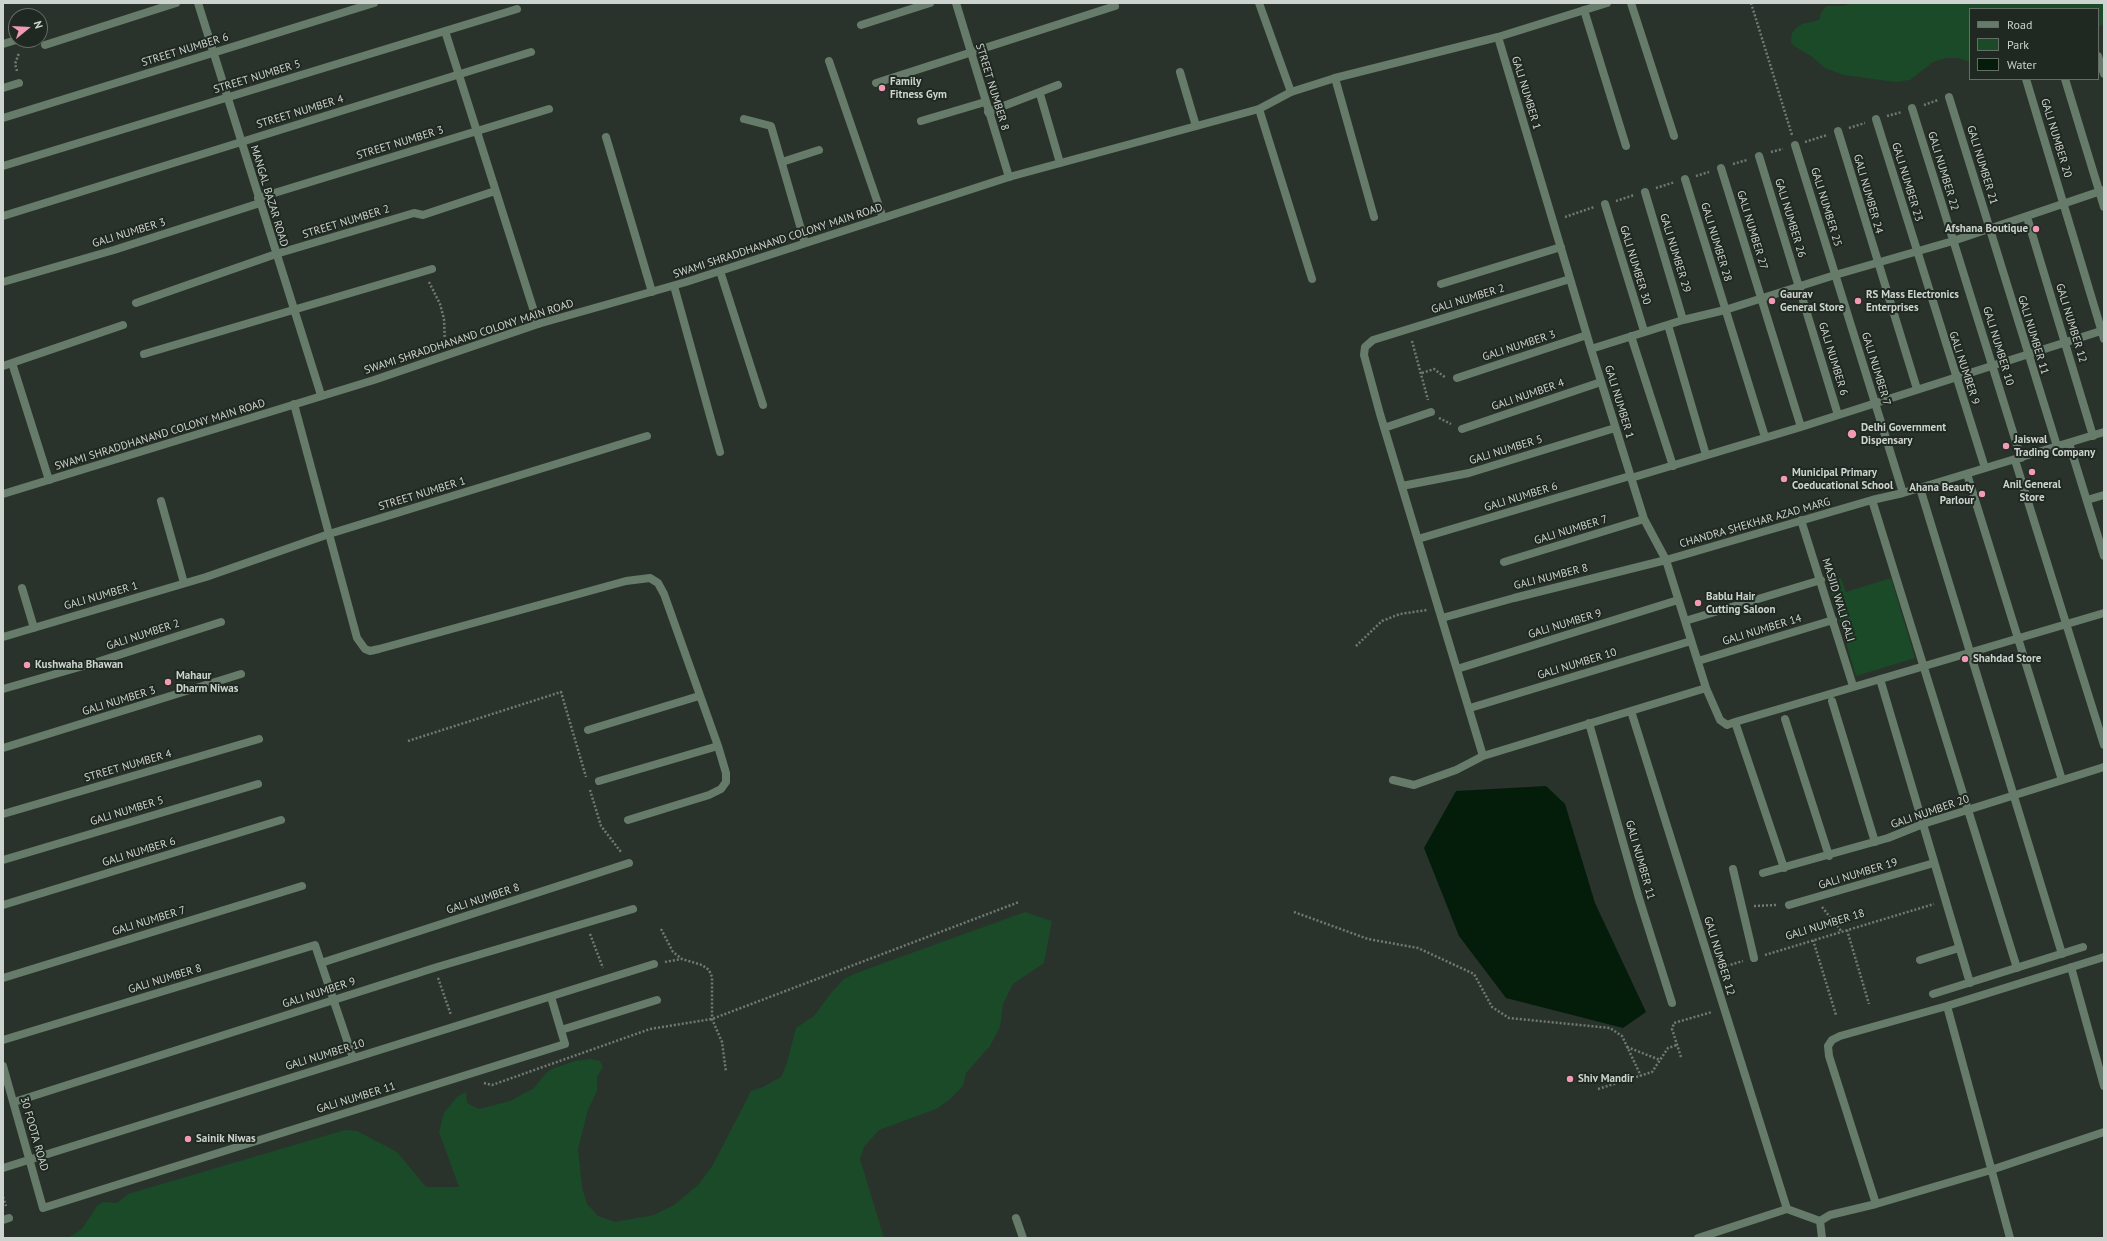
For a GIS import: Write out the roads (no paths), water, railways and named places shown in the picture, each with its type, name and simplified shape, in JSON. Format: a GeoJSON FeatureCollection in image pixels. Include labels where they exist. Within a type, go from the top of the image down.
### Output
{"type":"FeatureCollection","features":[{"type":"Feature","properties":{"kind":"street"},"geometry":{"type":"LineString","coordinates":[[48,43],[176,3]]}},
{"type":"Feature","properties":{"kind":"street","name":"MANGAL BAZAR ROAD"},"geometry":{"type":"LineString","coordinates":[[198,3],[259,201],[322,395]]}},
{"type":"Feature","properties":{"kind":"street","name":"STREET NUMBER 6"},"geometry":{"type":"LineString","coordinates":[[3,118],[374,3]]}},
{"type":"Feature","properties":{"kind":"street"},"geometry":{"type":"LineString","coordinates":[[861,25],[930,3]]}},
{"type":"Feature","properties":{"kind":"street","name":"STREET NUMBER 8"},"geometry":{"type":"LineString","coordinates":[[956,3],[1009,177]]}},
{"type":"Feature","properties":{"kind":"street"},"geometry":{"type":"LineString","coordinates":[[1259,3],[1291,92]]}},
{"type":"Feature","properties":{"kind":"street","name":"SWAMI SHRADDHANAND COLONY MAIN ROAD"},"geometry":{"type":"LineString","coordinates":[[3,494],[374,380],[538,324],[674,286],[1009,177],[1259,109],[1291,92],[1335,78],[1498,37],[1607,3]]}},
{"type":"Feature","properties":{"kind":"street"},"geometry":{"type":"LineString","coordinates":[[1631,3],[1674,136]]}},
{"type":"Feature","properties":{"kind":"street"},"geometry":{"type":"LineString","coordinates":[[876,83],[1115,6]]}},
{"type":"Feature","properties":{"kind":"street","name":"STREET NUMBER 5"},"geometry":{"type":"LineString","coordinates":[[3,166],[518,9]]}},
{"type":"Feature","properties":{"kind":"street"},"geometry":{"type":"LineString","coordinates":[[1584,10],[1626,146]]}},
{"type":"Feature","properties":{"kind":"street"},"geometry":{"type":"LineString","coordinates":[[445,31],[538,324]]}},
{"type":"Feature","properties":{"kind":"street","name":"GALI NUMBER 1"},"geometry":{"type":"LineString","coordinates":[[1498,37],[1591,349],[1644,519],[1666,560],[1706,688],[1720,720],[1727,725],[1735,722]]}},
{"type":"Feature","properties":{"kind":"street","name":"STREET NUMBER 4"},"geometry":{"type":"LineString","coordinates":[[3,216],[76,192],[531,52]]}},
{"type":"Feature","properties":{"kind":"street"},"geometry":{"type":"LineString","coordinates":[[2099,59],[2104,74]]}},
{"type":"Feature","properties":{"kind":"street"},"geometry":{"type":"LineString","coordinates":[[829,61],[883,218]]}},
{"type":"Feature","properties":{"kind":"street"},"geometry":{"type":"LineString","coordinates":[[1180,72],[1196,126]]}},
{"type":"Feature","properties":{"kind":"street"},"geometry":{"type":"LineString","coordinates":[[1335,78],[1374,217]]}},
{"type":"Feature","properties":{"kind":"street","name":"GALI NUMBER 20"},"geometry":{"type":"LineString","coordinates":[[2026,80],[2103,330],[2104,339]]}},
{"type":"Feature","properties":{"kind":"street"},"geometry":{"type":"LineString","coordinates":[[2065,80],[2102,191],[2104,207]]}},
{"type":"Feature","properties":{"kind":"street"},"geometry":{"type":"LineString","coordinates":[[3,88],[19,83]]}},
{"type":"Feature","properties":{"kind":"street"},"geometry":{"type":"LineString","coordinates":[[988,112],[1040,94],[1058,86]]}},
{"type":"Feature","properties":{"kind":"street"},"geometry":{"type":"LineString","coordinates":[[1040,94],[1060,163]]}},
{"type":"Feature","properties":{"kind":"street","name":"GALI NUMBER 21"},"geometry":{"type":"LineString","coordinates":[[1949,97],[1990,229]]}},
{"type":"Feature","properties":{"kind":"street"},"geometry":{"type":"LineString","coordinates":[[921,121],[985,102]]}},
{"type":"Feature","properties":{"kind":"street","name":"GALI NUMBER 22"},"geometry":{"type":"LineString","coordinates":[[1912,108],[1953,241]]}},
{"type":"Feature","properties":{"kind":"street","name":"STREET NUMBER 3"},"geometry":{"type":"LineString","coordinates":[[259,201],[549,109]]}},
{"type":"Feature","properties":{"kind":"street"},"geometry":{"type":"LineString","coordinates":[[1259,109],[1312,279]]}},
{"type":"Feature","properties":{"kind":"street"},"geometry":{"type":"LineString","coordinates":[[744,119],[771,126],[805,243]]}},
{"type":"Feature","properties":{"kind":"street","name":"GALI NUMBER 23"},"geometry":{"type":"LineString","coordinates":[[1876,119],[1916,252]]}},
{"type":"Feature","properties":{"kind":"street","name":"GALI NUMBER 24"},"geometry":{"type":"LineString","coordinates":[[1838,131],[1877,263]]}},
{"type":"Feature","properties":{"kind":"street"},"geometry":{"type":"LineString","coordinates":[[606,137],[652,292]]}},
{"type":"Feature","properties":{"kind":"street","name":"GALI NUMBER 25"},"geometry":{"type":"LineString","coordinates":[[1795,145],[1835,275]]}},
{"type":"Feature","properties":{"kind":"street"},"geometry":{"type":"LineString","coordinates":[[782,162],[819,150]]}},
{"type":"Feature","properties":{"kind":"street","name":"GALI NUMBER 26"},"geometry":{"type":"LineString","coordinates":[[1759,156],[1799,287]]}},
{"type":"Feature","properties":{"kind":"street","name":"GALI NUMBER 27"},"geometry":{"type":"LineString","coordinates":[[1721,168],[1761,299]]}},
{"type":"Feature","properties":{"kind":"street","name":"GALI NUMBER 28"},"geometry":{"type":"LineString","coordinates":[[1686,179],[1725,310]]}},
{"type":"Feature","properties":{"kind":"street","name":"STREET NUMBER 2"},"geometry":{"type":"LineString","coordinates":[[136,303],[276,254],[414,213],[423,215],[495,191]]}},
{"type":"Feature","properties":{"kind":"street"},"geometry":{"type":"LineString","coordinates":[[1591,349],[1684,320],[1725,310],[1835,275],[1953,241],[2102,191]]}},
{"type":"Feature","properties":{"kind":"street","name":"GALI NUMBER 29"},"geometry":{"type":"LineString","coordinates":[[1645,192],[1684,320]]}},
{"type":"Feature","properties":{"kind":"street","name":"GALI NUMBER 3"},"geometry":{"type":"LineString","coordinates":[[3,282],[114,250],[259,201]]}},
{"type":"Feature","properties":{"kind":"street","name":"GALI NUMBER 30"},"geometry":{"type":"LineString","coordinates":[[1605,204],[1644,332]]}},
{"type":"Feature","properties":{"kind":"street","name":"GALI NUMBER 12"},"geometry":{"type":"LineString","coordinates":[[2027,217],[2093,436]]}},
{"type":"Feature","properties":{"kind":"street","name":"GALI NUMBER 11"},"geometry":{"type":"LineString","coordinates":[[1990,229],[2027,354],[2057,446]]}},
{"type":"Feature","properties":{"kind":"street","name":"GALI NUMBER 10"},"geometry":{"type":"LineString","coordinates":[[1953,241],[1992,365],[2066,624],[2104,745]]}},
{"type":"Feature","properties":{"kind":"street"},"geometry":{"type":"LineString","coordinates":[[1441,284],[1561,247]]}},
{"type":"Feature","properties":{"kind":"street","name":"GALI NUMBER 9"},"geometry":{"type":"LineString","coordinates":[[1916,252],[1984,468]]}},
{"type":"Feature","properties":{"kind":"street"},"geometry":{"type":"LineString","coordinates":[[1877,263],[1917,389]]}},
{"type":"Feature","properties":{"kind":"street"},"geometry":{"type":"LineString","coordinates":[[144,354],[294,311],[432,269]]}},
{"type":"Feature","properties":{"kind":"street"},"geometry":{"type":"LineString","coordinates":[[720,271],[763,405]]}},
{"type":"Feature","properties":{"kind":"street","name":"GALI NUMBER 7"},"geometry":{"type":"LineString","coordinates":[[1835,275],[1903,493]]}},
{"type":"Feature","properties":{"kind":"street","name":"GALI NUMBER 2"},"geometry":{"type":"LineString","coordinates":[[1384,428],[1364,355],[1365,347],[1373,340],[1570,278]]}},
{"type":"Feature","properties":{"kind":"street"},"geometry":{"type":"LineString","coordinates":[[674,286],[720,452]]}},
{"type":"Feature","properties":{"kind":"street","name":"GALI NUMBER 6"},"geometry":{"type":"LineString","coordinates":[[1799,287],[1838,415]]}},
{"type":"Feature","properties":{"kind":"street"},"geometry":{"type":"LineString","coordinates":[[1761,299],[1801,427]]}},
{"type":"Feature","properties":{"kind":"street"},"geometry":{"type":"LineString","coordinates":[[1725,310],[1765,437]]}},
{"type":"Feature","properties":{"kind":"street"},"geometry":{"type":"LineString","coordinates":[[3,366],[123,325]]}},
{"type":"Feature","properties":{"kind":"street"},"geometry":{"type":"LineString","coordinates":[[1668,325],[1706,455]]}},
{"type":"Feature","properties":{"kind":"street","name":"GALI NUMBER 6"},"geometry":{"type":"LineString","coordinates":[[1418,539],[1630,477],[1673,466],[1801,427],[2103,330]]}},
{"type":"Feature","properties":{"kind":"street","name":"GALI NUMBER 3"},"geometry":{"type":"LineString","coordinates":[[1457,378],[1587,335]]}},
{"type":"Feature","properties":{"kind":"street"},"geometry":{"type":"LineString","coordinates":[[1631,336],[1673,466]]}},
{"type":"Feature","properties":{"kind":"street"},"geometry":{"type":"LineString","coordinates":[[12,363],[49,480]]}},
{"type":"Feature","properties":{"kind":"street","name":"GALI NUMBER 4"},"geometry":{"type":"LineString","coordinates":[[1462,429],[1601,382]]}},
{"type":"Feature","properties":{"kind":"street"},"geometry":{"type":"LineString","coordinates":[[294,404],[357,638],[365,649],[370,651],[379,649],[626,581],[650,578],[658,583],[664,594],[718,746],[726,773],[726,782],[721,789],[709,795],[628,820]]}},
{"type":"Feature","properties":{"kind":"street"},"geometry":{"type":"LineString","coordinates":[[1431,412],[1384,428],[1470,708],[1483,756]]}},
{"type":"Feature","properties":{"kind":"street","name":"GALI NUMBER 5"},"geometry":{"type":"LineString","coordinates":[[1402,486],[1469,473],[1615,428]]}},
{"type":"Feature","properties":{"kind":"street","name":"CHANDRA SHEKHAR AZAD MARG"},"geometry":{"type":"LineString","coordinates":[[1666,560],[1872,500],[1903,493],[2104,432]]}},
{"type":"Feature","properties":{"kind":"street","name":"STREET NUMBER 1"},"geometry":{"type":"LineString","coordinates":[[206,577],[329,534],[647,436]]}},
{"type":"Feature","properties":{"kind":"street"},"geometry":{"type":"LineString","coordinates":[[2069,443],[2104,556]]}},
{"type":"Feature","properties":{"kind":"street"},"geometry":{"type":"LineString","coordinates":[[1967,474],[2062,780]]}},
{"type":"Feature","properties":{"kind":"street"},"geometry":{"type":"LineString","coordinates":[[1920,488],[1969,653],[2062,954]]}},
{"type":"Feature","properties":{"kind":"street"},"geometry":{"type":"LineString","coordinates":[[2087,500],[2104,495]]}},
{"type":"Feature","properties":{"kind":"street"},"geometry":{"type":"LineString","coordinates":[[1872,500],[2018,968]]}},
{"type":"Feature","properties":{"kind":"street"},"geometry":{"type":"LineString","coordinates":[[162,501],[184,584]]}},
{"type":"Feature","properties":{"kind":"street","name":"GALI NUMBER 7"},"geometry":{"type":"LineString","coordinates":[[1504,562],[1644,519]]}},
{"type":"Feature","properties":{"kind":"street","name":"MASJID WALI GALI"},"geometry":{"type":"LineString","coordinates":[[1802,520],[1853,686]]}},
{"type":"Feature","properties":{"kind":"street","name":"GALI NUMBER 8"},"geometry":{"type":"LineString","coordinates":[[1442,618],[1521,596],[1666,560]]}},
{"type":"Feature","properties":{"kind":"street","name":"GALI NUMBER 1"},"geometry":{"type":"LineString","coordinates":[[3,637],[206,577]]}},
{"type":"Feature","properties":{"kind":"street"},"geometry":{"type":"LineString","coordinates":[[1685,621],[1821,580]]}},
{"type":"Feature","properties":{"kind":"street"},"geometry":{"type":"LineString","coordinates":[[22,588],[34,628]]}},
{"type":"Feature","properties":{"kind":"street","name":"GALI NUMBER 9"},"geometry":{"type":"LineString","coordinates":[[1457,669],[1678,600]]}},
{"type":"Feature","properties":{"kind":"street"},"geometry":{"type":"LineString","coordinates":[[1784,868],[1735,722],[2104,613]]}},
{"type":"Feature","properties":{"kind":"street","name":"GALI NUMBER 14"},"geometry":{"type":"LineString","coordinates":[[1698,661],[1833,620]]}},
{"type":"Feature","properties":{"kind":"street","name":"GALI NUMBER 2"},"geometry":{"type":"LineString","coordinates":[[3,689],[97,662],[221,622]]}},
{"type":"Feature","properties":{"kind":"street","name":"GALI NUMBER 10"},"geometry":{"type":"LineString","coordinates":[[1470,708],[1691,641]]}},
{"type":"Feature","properties":{"kind":"street","name":"GALI NUMBER 3"},"geometry":{"type":"LineString","coordinates":[[3,748],[241,674]]}},
{"type":"Feature","properties":{"kind":"street"},"geometry":{"type":"LineString","coordinates":[[1880,679],[1944,901],[1970,983]]}},
{"type":"Feature","properties":{"kind":"street"},"geometry":{"type":"LineString","coordinates":[[1393,780],[1414,785],[1456,770],[1483,756],[1706,688]]}},
{"type":"Feature","properties":{"kind":"street"},"geometry":{"type":"LineString","coordinates":[[588,730],[699,696]]}},
{"type":"Feature","properties":{"kind":"street"},"geometry":{"type":"LineString","coordinates":[[1832,701],[1875,842]]}},
{"type":"Feature","properties":{"kind":"street","name":"GALI NUMBER 12"},"geometry":{"type":"LineString","coordinates":[[1631,711],[1787,1209]]}},
{"type":"Feature","properties":{"kind":"street"},"geometry":{"type":"LineString","coordinates":[[1785,719],[1829,856]]}},
{"type":"Feature","properties":{"kind":"street","name":"GALI NUMBER 11"},"geometry":{"type":"LineString","coordinates":[[1589,723],[1638,895],[1672,1003]]}},
{"type":"Feature","properties":{"kind":"street","name":"STREET NUMBER 4"},"geometry":{"type":"LineString","coordinates":[[3,814],[259,739]]}},
{"type":"Feature","properties":{"kind":"street"},"geometry":{"type":"LineString","coordinates":[[599,781],[718,746]]}},
{"type":"Feature","properties":{"kind":"street","name":"GALI NUMBER 20"},"geometry":{"type":"LineString","coordinates":[[1763,873],[1829,856],[1875,842],[1923,824],[2104,767]]}},
{"type":"Feature","properties":{"kind":"street","name":"GALI NUMBER 5"},"geometry":{"type":"LineString","coordinates":[[3,860],[258,784]]}},
{"type":"Feature","properties":{"kind":"street","name":"GALI NUMBER 6"},"geometry":{"type":"LineString","coordinates":[[3,905],[281,820]]}},
{"type":"Feature","properties":{"kind":"street","name":"GALI NUMBER 8"},"geometry":{"type":"LineString","coordinates":[[321,963],[629,863]]}},
{"type":"Feature","properties":{"kind":"street","name":"GALI NUMBER 19"},"geometry":{"type":"LineString","coordinates":[[1789,906],[1934,863]]}},
{"type":"Feature","properties":{"kind":"street"},"geometry":{"type":"LineString","coordinates":[[1733,869],[1754,958]]}},
{"type":"Feature","properties":{"kind":"street","name":"GALI NUMBER 7"},"geometry":{"type":"LineString","coordinates":[[3,978],[302,886]]}},
{"type":"Feature","properties":{"kind":"street","name":"GALI NUMBER 9"},"geometry":{"type":"LineString","coordinates":[[14,1102],[434,968],[586,924],[632,909]]}},
{"type":"Feature","properties":{"kind":"street","name":"GALI NUMBER 8"},"geometry":{"type":"LineString","coordinates":[[3,1040],[315,945],[353,1058]]}},
{"type":"Feature","properties":{"kind":"street"},"geometry":{"type":"LineString","coordinates":[[1933,994],[2083,947]]}},
{"type":"Feature","properties":{"kind":"street"},"geometry":{"type":"LineString","coordinates":[[1920,960],[1959,948]]}},
{"type":"Feature","properties":{"kind":"street"},"geometry":{"type":"LineString","coordinates":[[1876,1204],[1829,1056],[1828,1046],[1832,1040],[1840,1036],[1947,1006],[2104,957]]}},
{"type":"Feature","properties":{"kind":"street","name":"GALI NUMBER 10"},"geometry":{"type":"LineString","coordinates":[[3,1168],[454,1026],[607,980],[654,964]]}},
{"type":"Feature","properties":{"kind":"street"},"geometry":{"type":"LineString","coordinates":[[2071,967],[2104,1086]]}},
{"type":"Feature","properties":{"kind":"street"},"geometry":{"type":"LineString","coordinates":[[551,997],[561,1030],[657,1000]]}},
{"type":"Feature","properties":{"kind":"street"},"geometry":{"type":"LineString","coordinates":[[1947,1006],[2010,1238]]}},
{"type":"Feature","properties":{"kind":"street","name":"GALI NUMBER 11"},"geometry":{"type":"LineString","coordinates":[[43,1208],[565,1044],[561,1030]]}},
{"type":"Feature","properties":{"kind":"street","name":"30 FOOTA ROAD"},"geometry":{"type":"LineString","coordinates":[[3,1066],[43,1208]]}},
{"type":"Feature","properties":{"kind":"street"},"geometry":{"type":"LineString","coordinates":[[1820,1221],[1830,1215],[1876,1204],[1991,1170],[2104,1132]]}},
{"type":"Feature","properties":{"kind":"street"},"geometry":{"type":"LineString","coordinates":[[1698,1238],[1787,1209],[1820,1221]]}},
{"type":"Feature","properties":{"kind":"street"},"geometry":{"type":"LineString","coordinates":[[1016,1218],[1023,1238]]}},
{"type":"Feature","properties":{"kind":"street"},"geometry":{"type":"LineString","coordinates":[[1820,1221],[1822,1238]]}},
{"type":"Feature","properties":{"kind":"water"},"geometry":{"type":"Polygon","coordinates":[[[1546,786],[1565,804],[1595,903],[1646,1012],[1623,1028],[1506,998],[1459,936],[1424,848],[1456,791],[1546,786]]]}},
{"type":"Feature","properties":{"kind":"place","name":"Family Fitness Gym"},"geometry":{"type":"Point","coordinates":[882,88]}},
{"type":"Feature","properties":{"kind":"place","name":"Afshana Boutique"},"geometry":{"type":"Point","coordinates":[2036,229]}},
{"type":"Feature","properties":{"kind":"place","name":"Gaurav General Store"},"geometry":{"type":"Point","coordinates":[1772,301]}},
{"type":"Feature","properties":{"kind":"place","name":"RS Mass Electronics Enterprises"},"geometry":{"type":"Point","coordinates":[1858,301]}},
{"type":"Feature","properties":{"kind":"place","name":"Delhi Government Dispensary"},"geometry":{"type":"Point","coordinates":[1852,434]}},
{"type":"Feature","properties":{"kind":"place","name":"Jaiswal Trading Company"},"geometry":{"type":"Point","coordinates":[2006,446]}},
{"type":"Feature","properties":{"kind":"place","name":"Anil General Store"},"geometry":{"type":"Point","coordinates":[2032,472]}},
{"type":"Feature","properties":{"kind":"place","name":"Municipal Primary Coeducational School"},"geometry":{"type":"Point","coordinates":[1784,479]}},
{"type":"Feature","properties":{"kind":"place","name":"Ahana Beauty Parlour"},"geometry":{"type":"Point","coordinates":[1982,494]}},
{"type":"Feature","properties":{"kind":"place","name":"Bablu Hair Cutting Saloon"},"geometry":{"type":"Point","coordinates":[1698,603]}},
{"type":"Feature","properties":{"kind":"place","name":"Shahdad Store"},"geometry":{"type":"Point","coordinates":[1965,659]}},
{"type":"Feature","properties":{"kind":"place","name":"Kushwaha Bhawan"},"geometry":{"type":"Point","coordinates":[27,665]}},
{"type":"Feature","properties":{"kind":"place","name":"Mahaur Dharm Niwas"},"geometry":{"type":"Point","coordinates":[168,682]}},
{"type":"Feature","properties":{"kind":"place","name":"Shiv Mandir"},"geometry":{"type":"Point","coordinates":[1570,1079]}},
{"type":"Feature","properties":{"kind":"place","name":"Sainik Niwas"},"geometry":{"type":"Point","coordinates":[188,1139]}}]}
